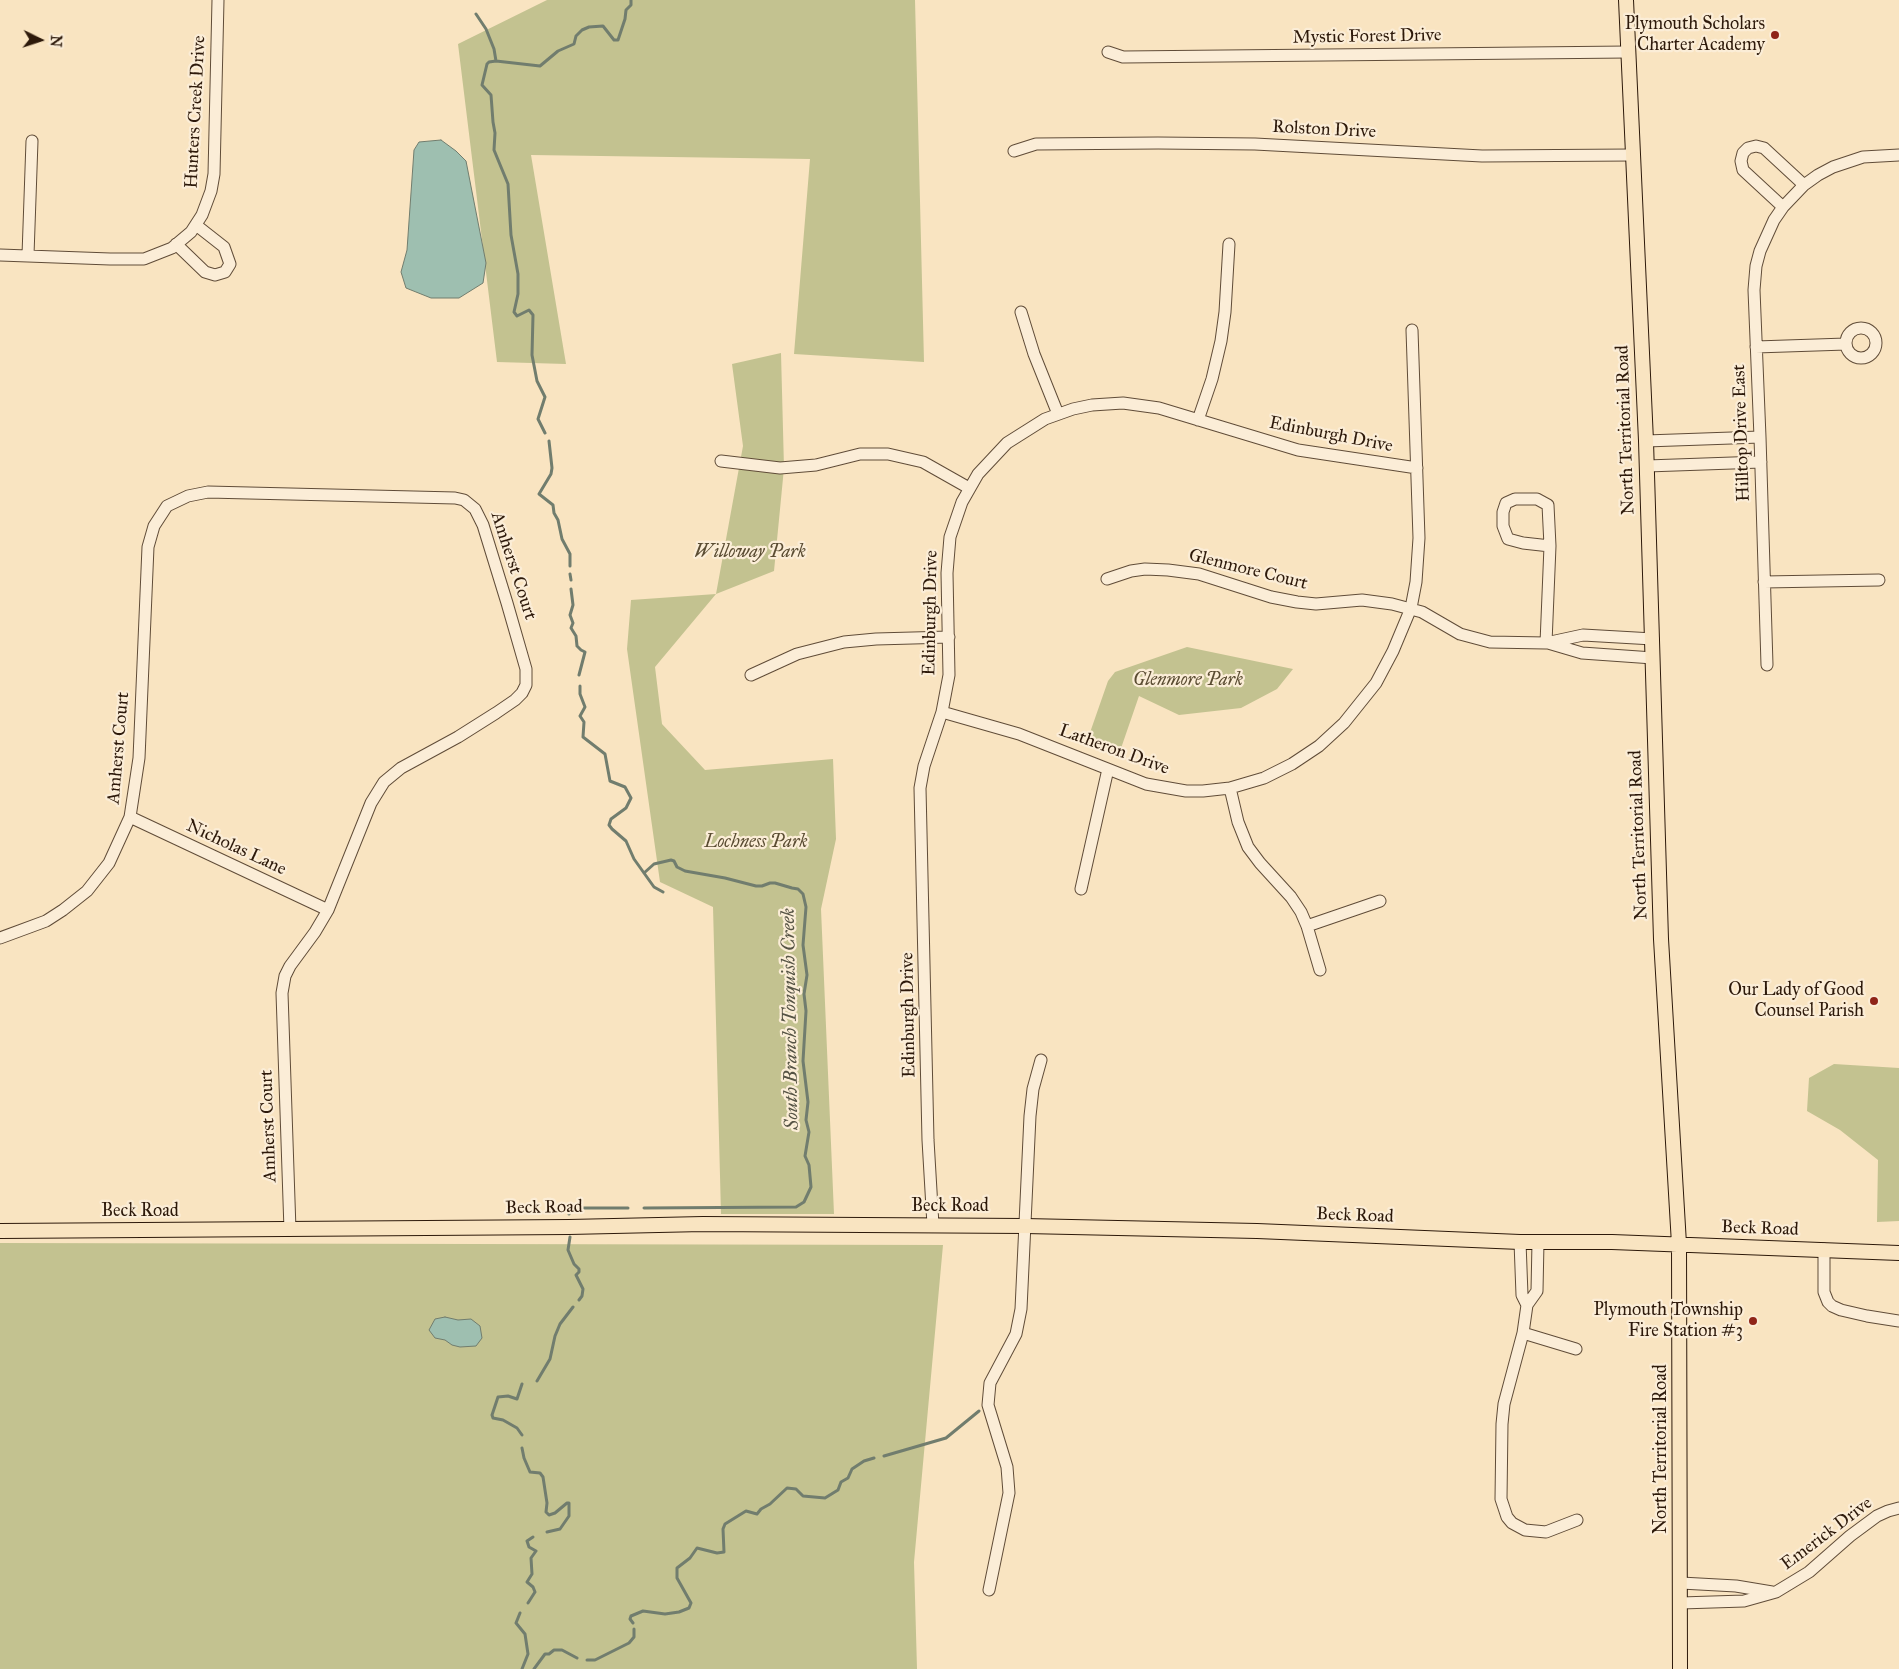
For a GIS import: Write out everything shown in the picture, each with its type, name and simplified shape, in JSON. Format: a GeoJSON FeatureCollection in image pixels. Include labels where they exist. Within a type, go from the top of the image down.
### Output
{"type":"FeatureCollection","features":[{"type":"Feature","properties":{"kind":"main road","name":"North Territorial Road"},"geometry":{"type":"LineString","coordinates":[[1626,0],[1647,466],[1661,939],[1679,1244],[1680,1669]]}},
{"type":"Feature","properties":{"kind":"main road","name":"Beck Road"},"geometry":{"type":"LineString","coordinates":[[0,1232],[569,1227],[646,1224],[1025,1226],[1257,1231],[1520,1242],[1679,1244],[1899,1253]]}},
{"type":"Feature","properties":{"kind":"street","name":"Hunters Creek Drive"},"geometry":{"type":"LineString","coordinates":[[0,255],[144,259],[172,248],[196,225],[211,192],[214,174],[218,0]]}},
{"type":"Feature","properties":{"kind":"street","name":"Mystic Forest Drive"},"geometry":{"type":"LineString","coordinates":[[1108,52],[1123,57],[1628,52]]}},
{"type":"Feature","properties":{"kind":"street"},"geometry":{"type":"LineString","coordinates":[[28,255],[32,140]]}},
{"type":"Feature","properties":{"kind":"street","name":"Rolston Drive"},"geometry":{"type":"LineString","coordinates":[[1014,151],[1036,144],[1158,143],[1255,144],[1482,156],[1632,155]]}},
{"type":"Feature","properties":{"kind":"street"},"geometry":{"type":"LineString","coordinates":[[1783,207],[1743,170],[1741,161],[1743,153],[1748,148],[1756,146],[1764,148],[1804,185]]}},
{"type":"Feature","properties":{"kind":"street","name":"Hilltop Drive East"},"geometry":{"type":"LineString","coordinates":[[1767,665],[1754,290],[1756,266],[1766,236],[1783,207],[1804,185],[1826,171],[1849,161],[1863,157],[1899,155]]}},
{"type":"Feature","properties":{"kind":"street"},"geometry":{"type":"LineString","coordinates":[[176,244],[205,272],[215,275],[225,272],[230,264],[224,247],[196,225]]}},
{"type":"Feature","properties":{"kind":"street"},"geometry":{"type":"LineString","coordinates":[[1198,420],[1212,379],[1221,341],[1225,312],[1229,244]]}},
{"type":"Feature","properties":{"kind":"street"},"geometry":{"type":"LineString","coordinates":[[1022,312],[1034,354],[1058,414]]}},
{"type":"Feature","properties":{"kind":"street","name":"Latheron Drive"},"geometry":{"type":"LineString","coordinates":[[942,712],[1019,734],[1146,784],[1172,790],[1204,791],[1230,788],[1264,778],[1292,764],[1319,746],[1344,723],[1366,697],[1386,667],[1411,608],[1419,551],[1412,330]]}},
{"type":"Feature","properties":{"kind":"street"},"geometry":{"type":"LineString","coordinates":[[1756,348],[1846,344]]}},
{"type":"Feature","properties":{"kind":"street","name":"Edinburgh Drive"},"geometry":{"type":"LineString","coordinates":[[933,1225],[928,1140],[920,788],[924,766],[942,712],[949,675],[948,550],[955,519],[969,488],[985,465],[1007,443],[1033,425],[1058,414],[1092,404],[1123,402],[1158,408],[1298,450],[1417,468]]}},
{"type":"Feature","properties":{"kind":"street"},"geometry":{"type":"LineString","coordinates":[[1646,441],[1760,438]]}},
{"type":"Feature","properties":{"kind":"street"},"geometry":{"type":"LineString","coordinates":[[721,461],[780,468],[804,467],[860,454],[888,454],[923,462],[969,488]]}},
{"type":"Feature","properties":{"kind":"street"},"geometry":{"type":"LineString","coordinates":[[1647,466],[1761,462]]}},
{"type":"Feature","properties":{"kind":"street","name":"Amherst Court"},"geometry":{"type":"LineString","coordinates":[[0,938],[46,921],[87,891],[109,863],[130,817],[139,758],[148,547],[154,526],[167,506],[188,496],[208,492],[455,498],[464,500],[475,509],[483,525],[526,669],[526,685],[522,693],[509,705],[458,737],[401,768],[384,782],[371,803],[328,910],[315,932],[290,966],[283,986],[290,1230]]}},
{"type":"Feature","properties":{"kind":"street"},"geometry":{"type":"LineString","coordinates":[[1546,643],[1550,546],[1548,505],[1537,499],[1514,499],[1506,503],[1503,512],[1503,526],[1508,539],[1550,546]]}},
{"type":"Feature","properties":{"kind":"street","name":"Glenmore Court"},"geometry":{"type":"LineString","coordinates":[[1107,579],[1145,568],[1199,574],[1271,597],[1297,602],[1316,604],[1362,600],[1411,608],[1422,612],[1460,634],[1490,642],[1546,643]]}},
{"type":"Feature","properties":{"kind":"street"},"geometry":{"type":"LineString","coordinates":[[1764,582],[1879,580]]}},
{"type":"Feature","properties":{"kind":"street"},"geometry":{"type":"LineString","coordinates":[[1546,643],[1583,635],[1653,639]]}},
{"type":"Feature","properties":{"kind":"street"},"geometry":{"type":"LineString","coordinates":[[751,675],[797,654],[844,642],[949,637]]}},
{"type":"Feature","properties":{"kind":"street"},"geometry":{"type":"LineString","coordinates":[[1546,643],[1582,653],[1653,658]]}},
{"type":"Feature","properties":{"kind":"street"},"geometry":{"type":"LineString","coordinates":[[1081,889],[1108,769]]}},
{"type":"Feature","properties":{"kind":"street"},"geometry":{"type":"LineString","coordinates":[[1230,788],[1238,822],[1248,847],[1260,863],[1291,896],[1301,912],[1308,926],[1320,970]]}},
{"type":"Feature","properties":{"kind":"street","name":"Nicholas Lane"},"geometry":{"type":"LineString","coordinates":[[130,817],[328,910]]}},
{"type":"Feature","properties":{"kind":"street"},"geometry":{"type":"LineString","coordinates":[[1308,926],[1380,901]]}},
{"type":"Feature","properties":{"kind":"street"},"geometry":{"type":"LineString","coordinates":[[989,1590],[1009,1493],[1007,1467],[988,1405],[990,1383],[1016,1334],[1021,1308],[1030,1116],[1033,1089],[1041,1060]]}},
{"type":"Feature","properties":{"kind":"street"},"geometry":{"type":"LineString","coordinates":[[1520,1242],[1522,1295],[1527,1305]]}},
{"type":"Feature","properties":{"kind":"street"},"geometry":{"type":"LineString","coordinates":[[1538,1242],[1537,1291],[1527,1305],[1523,1334],[1504,1404],[1502,1424],[1502,1504],[1507,1517],[1512,1523],[1526,1530],[1546,1532],[1577,1520]]}},
{"type":"Feature","properties":{"kind":"street"},"geometry":{"type":"LineString","coordinates":[[1824,1249],[1824,1292],[1825,1297],[1832,1306],[1867,1316],[1899,1320]]}},
{"type":"Feature","properties":{"kind":"street"},"geometry":{"type":"LineString","coordinates":[[1523,1334],[1576,1349]]}},
{"type":"Feature","properties":{"kind":"street","name":"Emerick Drive"},"geometry":{"type":"LineString","coordinates":[[1681,1603],[1744,1602],[1776,1592],[1809,1572],[1850,1536],[1877,1516],[1899,1508]]}},
{"type":"Feature","properties":{"kind":"street","name":"Emerick Drive"},"geometry":{"type":"LineString","coordinates":[[1681,1583],[1736,1586],[1776,1592]]}},
{"type":"Feature","properties":{"kind":"green space"},"geometry":{"type":"Polygon","coordinates":[[[547,0],[915,0],[924,362],[794,354],[810,159],[531,155],[566,364],[497,362],[458,44],[547,0]]]}},
{"type":"Feature","properties":{"kind":"green space","name":"Willoway Park"},"geometry":{"type":"Polygon","coordinates":[[[781,353],[784,468],[774,571],[716,594],[743,446],[732,364],[781,353]]]}},
{"type":"Feature","properties":{"kind":"green space","name":"Lochness Park"},"geometry":{"type":"Polygon","coordinates":[[[716,594],[655,667],[662,724],[705,770],[833,759],[836,839],[821,909],[834,1214],[721,1214],[713,907],[660,882],[627,649],[631,600],[716,594]]]}},
{"type":"Feature","properties":{"kind":"green space","name":"Glenmore Park"},"geometry":{"type":"Polygon","coordinates":[[[1187,647],[1293,669],[1277,689],[1241,708],[1179,715],[1139,696],[1118,757],[1086,744],[1108,681],[1115,672],[1187,647]]]}},
{"type":"Feature","properties":{"kind":"green space"},"geometry":{"type":"Polygon","coordinates":[[[1834,1064],[1899,1068],[1899,1221],[1877,1222],[1878,1160],[1840,1130],[1807,1111],[1809,1078],[1834,1064]]]}},
{"type":"Feature","properties":{"kind":"green space"},"geometry":{"type":"Polygon","coordinates":[[[0,1243],[943,1245],[914,1562],[917,1669],[0,1669],[0,1243]]]}},
{"type":"Feature","properties":{"kind":"shaded area"},"geometry":{"type":"Polygon","coordinates":[[[441,140],[466,161],[486,263],[483,283],[459,298],[431,298],[406,288],[401,272],[407,250],[414,150],[419,142],[441,140]]]}},
{"type":"Feature","properties":{"kind":"shaded area"},"geometry":{"type":"Polygon","coordinates":[[[445,1317],[458,1320],[471,1319],[480,1326],[482,1338],[476,1346],[460,1347],[452,1345],[445,1340],[435,1338],[429,1330],[435,1319],[445,1317]]]}},
{"type":"Feature","properties":{"kind":"waterway","name":"South Branch Tonquish Creek"},"geometry":{"type":"LineString","coordinates":[[545,433],[538,419],[545,397],[537,381],[532,355],[533,315],[529,310],[517,316],[514,312],[518,294],[518,274],[511,235],[508,184],[494,150],[495,133],[491,95],[482,85],[489,62],[496,61],[540,66],[558,51],[574,44],[576,36],[582,30],[589,27],[603,26],[614,40],[618,40],[626,10],[631,5],[631,0]]}},
{"type":"Feature","properties":{"kind":"waterway"},"geometry":{"type":"LineString","coordinates":[[476,14],[486,29],[494,49],[496,61]]}},
{"type":"Feature","properties":{"kind":"waterway","name":"South Branch Tonquish Creek"},"geometry":{"type":"LineString","coordinates":[[549,441],[551,474],[539,494],[553,505],[562,539],[570,554],[570,566]]}},
{"type":"Feature","properties":{"kind":"waterway","name":"South Branch Tonquish Creek"},"geometry":{"type":"LineString","coordinates":[[570,574],[571,580]]}},
{"type":"Feature","properties":{"kind":"waterway","name":"South Branch Tonquish Creek"},"geometry":{"type":"LineString","coordinates":[[571,589],[573,605],[570,615],[573,623],[571,628],[576,636],[577,646],[585,652],[579,675]]}},
{"type":"Feature","properties":{"kind":"waterway","name":"South Branch Tonquish Creek"},"geometry":{"type":"LineString","coordinates":[[580,686],[580,694],[585,707],[580,716],[584,722],[583,737],[605,754],[610,781],[625,787],[631,798],[626,808],[611,819],[609,825],[626,841],[634,859],[654,887],[663,892]]}},
{"type":"Feature","properties":{"kind":"waterway","name":"South Branch Tonquish Creek"},"geometry":{"type":"LineString","coordinates":[[644,873],[654,864],[671,860],[674,861],[677,867],[685,871],[756,886],[775,883],[798,889],[803,894],[806,907],[803,945],[807,975],[804,994],[806,1011],[803,1061],[808,1102],[806,1120],[809,1132],[805,1156],[809,1165],[811,1187],[804,1202],[796,1207],[644,1208]]}},
{"type":"Feature","properties":{"kind":"waterway","name":"South Branch Tonquish Creek"},"geometry":{"type":"LineString","coordinates":[[569,1214],[569,1211],[573,1208],[628,1208]]}},
{"type":"Feature","properties":{"kind":"waterway","name":"South Branch Tonquish Creek"},"geometry":{"type":"LineString","coordinates":[[570,1237],[568,1250],[574,1264],[579,1269],[576,1275],[583,1289],[579,1300]]}},
{"type":"Feature","properties":{"kind":"waterway","name":"South Branch Tonquish Creek"},"geometry":{"type":"LineString","coordinates":[[537,1381],[550,1359],[555,1336],[560,1324],[573,1307]]}},
{"type":"Feature","properties":{"kind":"waterway","name":"South Branch Tonquish Creek"},"geometry":{"type":"LineString","coordinates":[[522,1384],[517,1399],[508,1396],[498,1397],[492,1415],[493,1418],[503,1420],[517,1428],[522,1435]]}},
{"type":"Feature","properties":{"kind":"waterway"},"geometry":{"type":"LineString","coordinates":[[884,1456],[946,1438],[979,1411]]}},
{"type":"Feature","properties":{"kind":"waterway","name":"South Branch Tonquish Creek"},"geometry":{"type":"LineString","coordinates":[[522,1448],[530,1472],[540,1473],[543,1477],[547,1503],[546,1512],[549,1515],[555,1513],[569,1503],[569,1516],[560,1529],[547,1532]]}},
{"type":"Feature","properties":{"kind":"waterway"},"geometry":{"type":"LineString","coordinates":[[633,1623],[630,1619],[631,1616],[643,1611],[665,1614],[689,1608],[691,1603],[677,1578],[677,1568],[690,1558],[697,1548],[717,1553],[724,1552],[723,1529],[725,1524],[746,1511],[757,1514],[787,1488],[796,1489],[803,1496],[825,1498],[838,1490],[841,1482],[848,1478],[852,1469],[864,1461],[874,1458]]}},
{"type":"Feature","properties":{"kind":"waterway","name":"South Branch Tonquish Creek"},"geometry":{"type":"LineString","coordinates":[[528,1603],[535,1592],[533,1587],[527,1582],[532,1574],[531,1558],[536,1551],[529,1547],[527,1541],[533,1537]]}},
{"type":"Feature","properties":{"kind":"waterway","name":"South Branch Tonquish Creek"},"geometry":{"type":"LineString","coordinates":[[520,1613],[516,1623],[525,1634],[528,1654],[522,1669]]}},
{"type":"Feature","properties":{"kind":"waterway"},"geometry":{"type":"LineString","coordinates":[[587,1660],[595,1660],[629,1643],[634,1637],[634,1629]]}},
{"type":"Feature","properties":{"kind":"waterway"},"geometry":{"type":"LineString","coordinates":[[534,1669],[545,1654],[549,1654],[554,1650],[562,1650],[577,1658]]}},
{"type":"Feature","properties":{"kind":"place","name":"Plymouth Scholars Charter Academy"},"geometry":{"type":"Point","coordinates":[1775,35]}},
{"type":"Feature","properties":{"kind":"place","name":"Our Lady of Good Counsel Parish"},"geometry":{"type":"Point","coordinates":[1874,1001]}},
{"type":"Feature","properties":{"kind":"place","name":"Plymouth Township Fire Station #3"},"geometry":{"type":"Point","coordinates":[1753,1321]}}]}
